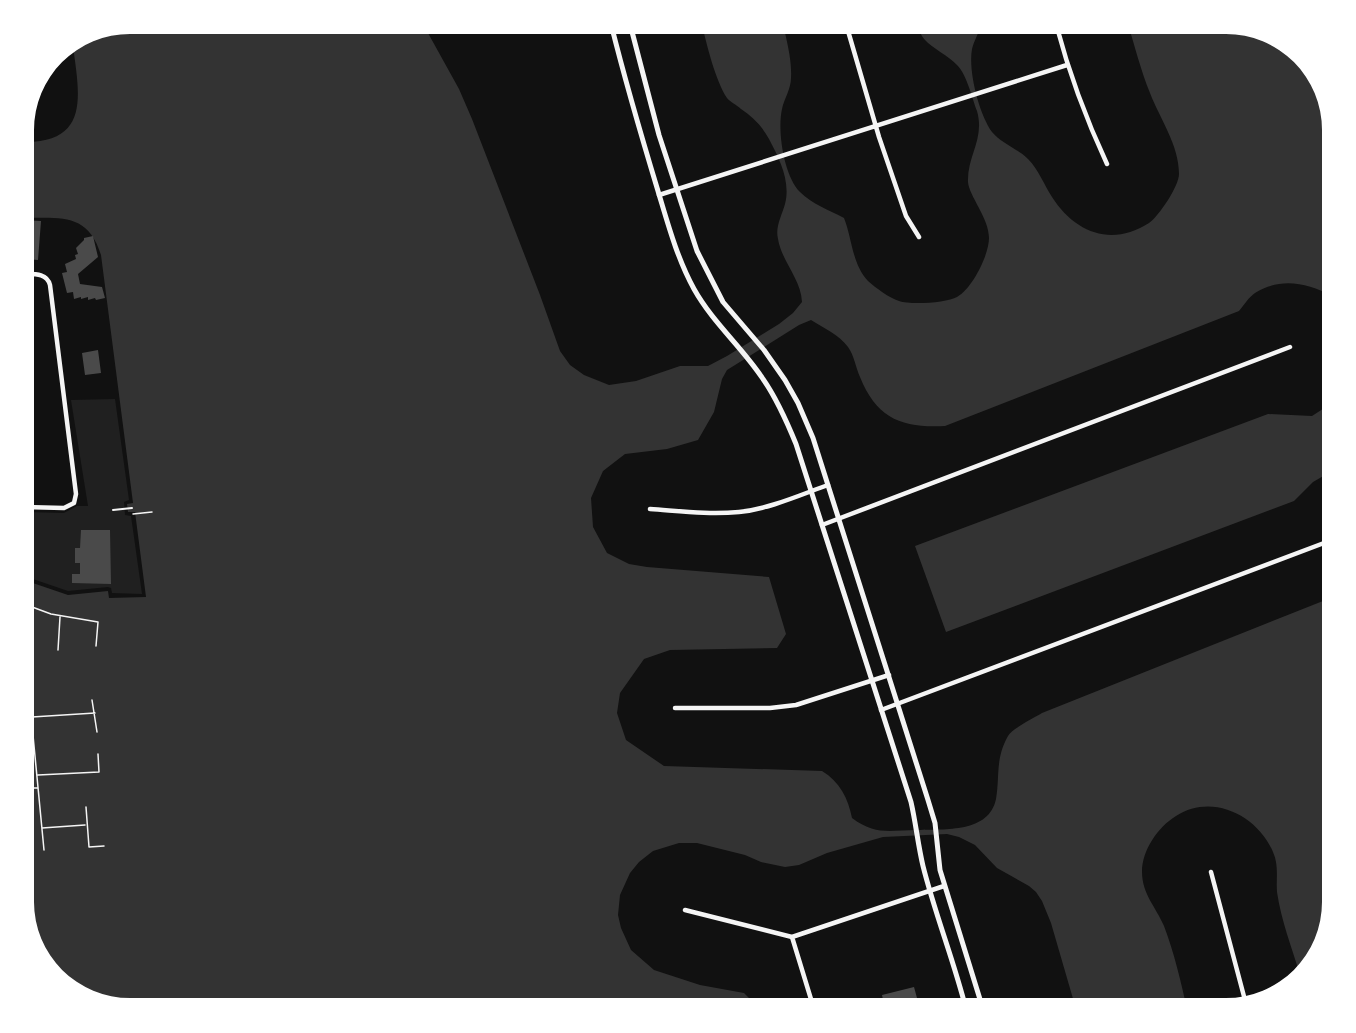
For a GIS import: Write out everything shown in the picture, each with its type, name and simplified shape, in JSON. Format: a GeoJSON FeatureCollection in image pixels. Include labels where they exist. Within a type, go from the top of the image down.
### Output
{"type":"FeatureCollection","features":[{"type":"Feature","properties":{"kind":"street"},"geometry":{"type":"LineString","coordinates":[[614,34],[642,141],[672,236],[693,287],[710,313],[764,379],[781,408],[796,444],[916,824],[923,866],[963,998]]}},
{"type":"Feature","properties":{"kind":"street"},"geometry":{"type":"LineString","coordinates":[[633,34],[676,191],[697,252],[723,302],[764,350],[785,380],[813,438],[935,824],[938,862],[944,886],[979,998]]}},
{"type":"Feature","properties":{"kind":"street"},"geometry":{"type":"LineString","coordinates":[[849,34],[875,126],[906,216],[919,237]]}},
{"type":"Feature","properties":{"kind":"street"},"geometry":{"type":"LineString","coordinates":[[1059,34],[1067,65],[1087,119],[1107,164]]}},
{"type":"Feature","properties":{"kind":"street"},"geometry":{"type":"LineString","coordinates":[[659,195],[1067,65]]}},
{"type":"Feature","properties":{"kind":"street"},"geometry":{"type":"LineString","coordinates":[[35,275],[42,275],[50,285],[76,494],[74,503],[64,508],[35,507]]}},
{"type":"Feature","properties":{"kind":"street"},"geometry":{"type":"LineString","coordinates":[[822,525],[1290,347]]}},
{"type":"Feature","properties":{"kind":"street"},"geometry":{"type":"LineString","coordinates":[[650,508],[717,513],[741,512],[764,507],[828,485]]}},
{"type":"Feature","properties":{"kind":"street"},"geometry":{"type":"LineString","coordinates":[[881,710],[1322,544]]}},
{"type":"Feature","properties":{"kind":"street"},"geometry":{"type":"LineString","coordinates":[[675,708],[770,708],[796,705],[889,675]]}},
{"type":"Feature","properties":{"kind":"street"},"geometry":{"type":"LineString","coordinates":[[1210,872],[1244,997]]}},
{"type":"Feature","properties":{"kind":"street"},"geometry":{"type":"LineString","coordinates":[[685,910],[792,937],[944,886]]}},
{"type":"Feature","properties":{"kind":"street"},"geometry":{"type":"LineString","coordinates":[[792,937],[811,998]]}},
{"type":"Feature","properties":{"kind":"lane"},"geometry":{"type":"LineString","coordinates":[[113,510],[132,508]]}},
{"type":"Feature","properties":{"kind":"path"},"geometry":{"type":"LineString","coordinates":[[132,514],[152,512]]}},
{"type":"Feature","properties":{"kind":"path"},"geometry":{"type":"LineString","coordinates":[[35,608],[60,616],[98,622],[96,646]]}},
{"type":"Feature","properties":{"kind":"path"},"geometry":{"type":"LineString","coordinates":[[58,650],[60,616]]}},
{"type":"Feature","properties":{"kind":"path"},"geometry":{"type":"LineString","coordinates":[[92,700],[97,732]]}},
{"type":"Feature","properties":{"kind":"path"},"geometry":{"type":"LineString","coordinates":[[35,717],[95,714]]}},
{"type":"Feature","properties":{"kind":"path"},"geometry":{"type":"LineString","coordinates":[[35,752],[44,850]]}},
{"type":"Feature","properties":{"kind":"path"},"geometry":{"type":"LineString","coordinates":[[37,775],[99,772],[98,754]]}},
{"type":"Feature","properties":{"kind":"path"},"geometry":{"type":"LineString","coordinates":[[86,807],[89,847],[104,846]]}},
{"type":"Feature","properties":{"kind":"path"},"geometry":{"type":"LineString","coordinates":[[42,828],[87,825]]}},
{"type":"Feature","properties":{"kind":"shaded area"},"geometry":{"type":"Polygon","coordinates":[[[131,34],[429,34],[459,89],[472,119],[560,351],[570,365],[584,375],[609,385],[636,381],[680,366],[708,366],[779,324],[802,302],[801,294],[783,255],[777,235],[786,195],[783,170],[769,139],[757,122],[728,99],[723,91],[705,34],[785,34],[791,78],[782,109],[780,129],[786,165],[794,185],[815,203],[844,218],[855,259],[868,281],[891,298],[911,303],[945,301],[963,293],[979,270],[989,238],[986,223],[968,182],[968,173],[979,130],[977,111],[971,93],[961,69],[925,40],[921,34],[978,34],[972,49],[972,69],[983,115],[992,132],[1032,163],[1052,197],[1072,220],[1095,233],[1108,235],[1135,230],[1149,223],[1168,200],[1176,186],[1179,174],[1176,153],[1147,85],[1131,34],[1244,36],[1273,47],[1284,54],[1302,72],[1312,88],[1321,118],[1322,292],[1304,285],[1284,283],[1265,288],[1253,295],[1239,311],[945,426],[916,425],[893,418],[883,411],[874,403],[867,391],[848,347],[836,335],[811,320],[799,325],[727,370],[722,379],[714,412],[698,440],[667,449],[625,454],[603,471],[591,498],[593,527],[607,553],[629,564],[769,577],[786,634],[777,648],[670,650],[644,659],[620,693],[617,713],[626,740],[664,766],[822,771],[834,780],[842,791],[852,818],[876,830],[953,829],[985,818],[992,810],[996,799],[1001,752],[1004,744],[1008,736],[1024,723],[1042,713],[1322,601],[1322,902],[1320,921],[1312,945],[1302,961],[1297,966],[1279,902],[1275,857],[1266,839],[1245,818],[1218,808],[1204,807],[1190,809],[1163,826],[1148,848],[1142,872],[1144,887],[1168,936],[1184,998],[1073,998],[1051,923],[1036,892],[997,868],[975,845],[947,834],[883,837],[827,853],[799,865],[785,867],[697,843],[679,843],[653,851],[639,862],[630,873],[620,895],[618,915],[631,950],[654,970],[700,985],[744,993],[749,998],[131,998],[112,997],[88,989],[72,979],[58,966],[47,950],[36,921],[35,584],[68,595],[108,591],[109,598],[146,597],[135,512],[128,512],[127,504],[133,503],[101,255],[89,232],[81,225],[61,219],[35,218],[35,141],[46,140],[61,134],[71,124],[76,112],[77,81],[74,54],[94,42],[112,36],[131,34]]]}},
{"type":"Feature","properties":{"kind":"shaded area"},"geometry":{"type":"Polygon","coordinates":[[[115,399],[129,500],[124,502],[125,515],[131,516],[142,594],[112,593],[111,588],[108,587],[68,591],[35,580],[35,512],[64,513],[77,506],[88,506],[71,400],[115,399]]]}},
{"type":"Feature","properties":{"kind":"shaded area"},"geometry":{"type":"Polygon","coordinates":[[[1322,410],[1322,477],[1313,482],[1294,501],[946,632],[915,546],[1268,414],[1312,416],[1322,410]]]}},
{"type":"Feature","properties":{"kind":"building"},"geometry":{"type":"Polygon","coordinates":[[[35,221],[41,221],[38,260],[35,260],[35,221]]]}},
{"type":"Feature","properties":{"kind":"building"},"geometry":{"type":"Polygon","coordinates":[[[93,236],[98,257],[78,274],[80,284],[102,287],[105,298],[74,299],[73,292],[67,293],[62,273],[67,272],[65,264],[76,259],[75,255],[78,254],[76,248],[84,238],[93,236]]]}},
{"type":"Feature","properties":{"kind":"building"},"geometry":{"type":"Polygon","coordinates":[[[98,350],[101,373],[85,375],[82,353],[98,350]]]}},
{"type":"Feature","properties":{"kind":"building"},"geometry":{"type":"Polygon","coordinates":[[[81,530],[110,530],[111,584],[72,583],[72,574],[80,574],[80,563],[75,563],[75,548],[80,548],[81,530]]]}},
{"type":"Feature","properties":{"kind":"building"},"geometry":{"type":"Polygon","coordinates":[[[914,987],[917,998],[883,998],[882,995],[914,987]]]}}]}
